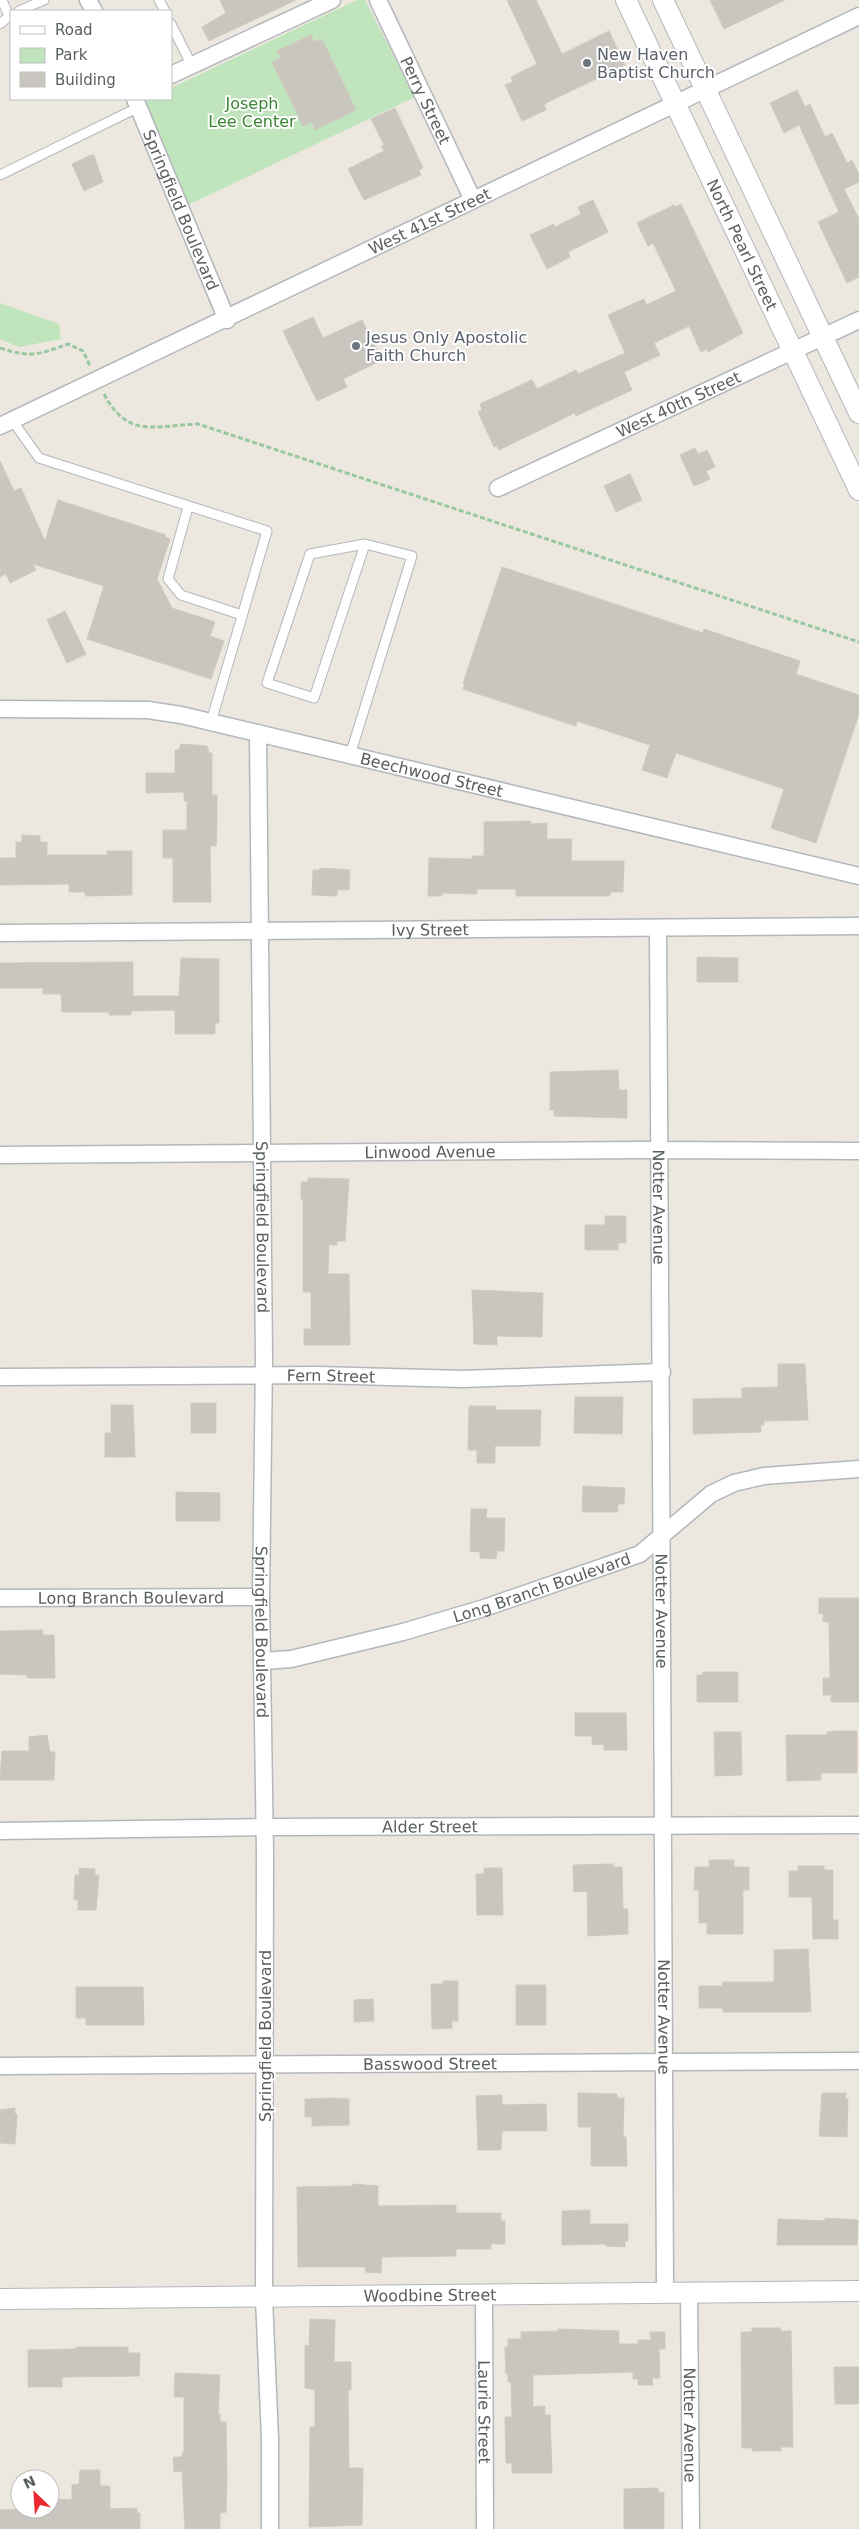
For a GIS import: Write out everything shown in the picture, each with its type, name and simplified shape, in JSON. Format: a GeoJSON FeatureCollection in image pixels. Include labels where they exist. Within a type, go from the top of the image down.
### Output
{"type":"FeatureCollection","features":[{"type":"Feature","properties":{"kind":"street"},"geometry":{"type":"LineString","coordinates":[[172,75],[332,0]]}},
{"type":"Feature","properties":{"kind":"street","name":"Perry Street"},"geometry":{"type":"LineString","coordinates":[[378,0],[473,200]]}},
{"type":"Feature","properties":{"kind":"street","name":"North Pearl Street"},"geometry":{"type":"LineString","coordinates":[[626,0],[859,490]]}},
{"type":"Feature","properties":{"kind":"street","name":"North Pearl Street"},"geometry":{"type":"LineString","coordinates":[[663,0],[859,413]]}},
{"type":"Feature","properties":{"kind":"street","name":"West 41st Street"},"geometry":{"type":"LineString","coordinates":[[6,423],[226,320],[859,16]]}},
{"type":"Feature","properties":{"kind":"street","name":"Springfield Boulevard"},"geometry":{"type":"LineString","coordinates":[[137,103],[226,320]]}},
{"type":"Feature","properties":{"kind":"street","name":"West 40th Street"},"geometry":{"type":"LineString","coordinates":[[498,488],[859,320]]}},
{"type":"Feature","properties":{"kind":"street","name":"Beechwood Street"},"geometry":{"type":"LineString","coordinates":[[0,709],[148,710],[211,722],[859,876]]}},
{"type":"Feature","properties":{"kind":"street","name":"Springfield Boulevard"},"geometry":{"type":"LineString","coordinates":[[258,733],[264,1375],[261,1597],[265,1828],[264,2298],[270,2439],[270,2529]]}},
{"type":"Feature","properties":{"kind":"street","name":"Ivy Street"},"geometry":{"type":"LineString","coordinates":[[0,932],[260,929],[658,929],[859,926]]}},
{"type":"Feature","properties":{"kind":"street","name":"Notter Avenue"},"geometry":{"type":"LineString","coordinates":[[658,929],[662,1372],[660,1539],[665,2293]]}},
{"type":"Feature","properties":{"kind":"street","name":"Linwood Avenue"},"geometry":{"type":"LineString","coordinates":[[0,1155],[859,1150]]}},
{"type":"Feature","properties":{"kind":"street","name":"Fern Street"},"geometry":{"type":"LineString","coordinates":[[0,1377],[264,1375],[463,1379],[662,1372]]}},
{"type":"Feature","properties":{"kind":"street","name":"Long Branch Boulevard"},"geometry":{"type":"LineString","coordinates":[[263,1661],[291,1659],[484,1608],[640,1554],[711,1494],[734,1483],[764,1476],[859,1469]]}},
{"type":"Feature","properties":{"kind":"street","name":"Long Branch Boulevard"},"geometry":{"type":"LineString","coordinates":[[0,1598],[261,1597]]}},
{"type":"Feature","properties":{"kind":"street","name":"Alder Street"},"geometry":{"type":"LineString","coordinates":[[0,1831],[859,1825]]}},
{"type":"Feature","properties":{"kind":"street","name":"Basswood Street"},"geometry":{"type":"LineString","coordinates":[[0,2066],[859,2061]]}},
{"type":"Feature","properties":{"kind":"street","name":"Woodbine Street"},"geometry":{"type":"LineString","coordinates":[[0,2299],[484,2296],[859,2291]]}},
{"type":"Feature","properties":{"kind":"street","name":"Notter Avenue"},"geometry":{"type":"LineString","coordinates":[[690,2293],[691,2529]]}},
{"type":"Feature","properties":{"kind":"street","name":"Laurie Street"},"geometry":{"type":"LineString","coordinates":[[484,2296],[485,2529]]}},
{"type":"Feature","properties":{"kind":"lane"},"geometry":{"type":"LineString","coordinates":[[0,24],[10,15],[2,0]]}},
{"type":"Feature","properties":{"kind":"lane"},"geometry":{"type":"LineString","coordinates":[[21,10],[44,0]]}},
{"type":"Feature","properties":{"kind":"lane"},"geometry":{"type":"LineString","coordinates":[[172,26],[192,66]]}},
{"type":"Feature","properties":{"kind":"lane"},"geometry":{"type":"LineString","coordinates":[[0,176],[137,103]]}},
{"type":"Feature","properties":{"kind":"lane"},"geometry":{"type":"LineString","coordinates":[[6,423],[39,458],[267,532],[211,722]]}},
{"type":"Feature","properties":{"kind":"lane"},"geometry":{"type":"LineString","coordinates":[[188,507],[168,579],[181,595],[242,615]]}},
{"type":"Feature","properties":{"kind":"lane"},"geometry":{"type":"LineString","coordinates":[[350,755],[412,556],[365,544],[310,554],[267,683],[314,698],[365,544]]}},
{"type":"Feature","properties":{"kind":"path"},"geometry":{"type":"LineString","coordinates":[[0,348],[25,355],[43,354],[68,344],[77,347],[83,351],[110,405],[120,417],[135,424],[160,428],[198,424],[859,642]]}},
{"type":"Feature","properties":{"kind":"green space","name":"Joseph Lee Center"},"geometry":{"type":"Polygon","coordinates":[[[357,0],[365,0],[415,97],[188,205],[143,101],[172,100],[172,88],[357,0]]]}},
{"type":"Feature","properties":{"kind":"green space"},"geometry":{"type":"Polygon","coordinates":[[[0,303],[59,324],[61,339],[19,347],[0,339],[0,303]]]}},
{"type":"Feature","properties":{"kind":"building"},"geometry":{"type":"Polygon","coordinates":[[[220,0],[296,0],[209,41],[202,27],[226,13],[220,0]]]}},
{"type":"Feature","properties":{"kind":"building"},"geometry":{"type":"Polygon","coordinates":[[[507,0],[536,0],[562,54],[609,31],[625,65],[544,104],[546,110],[522,121],[505,85],[513,82],[511,77],[537,64],[507,0]]]}},
{"type":"Feature","properties":{"kind":"building"},"geometry":{"type":"Polygon","coordinates":[[[710,0],[785,0],[724,29],[710,0]]]}},
{"type":"Feature","properties":{"kind":"building"},"geometry":{"type":"Polygon","coordinates":[[[311,35],[314,42],[322,39],[356,110],[315,130],[312,122],[303,126],[272,62],[281,58],[277,51],[311,35]]]}},
{"type":"Feature","properties":{"kind":"building"},"geometry":{"type":"Polygon","coordinates":[[[797,90],[805,107],[810,104],[825,137],[832,133],[847,163],[852,160],[859,174],[859,182],[844,189],[859,219],[859,277],[847,283],[818,222],[839,212],[799,125],[784,133],[770,103],[797,90]]]}},
{"type":"Feature","properties":{"kind":"building"},"geometry":{"type":"Polygon","coordinates":[[[395,108],[423,168],[419,170],[421,175],[364,200],[348,169],[384,151],[381,146],[384,145],[371,119],[395,108]]]}},
{"type":"Feature","properties":{"kind":"building"},"geometry":{"type":"Polygon","coordinates":[[[94,155],[103,182],[84,191],[72,164],[94,155]]]}},
{"type":"Feature","properties":{"kind":"building"},"geometry":{"type":"Polygon","coordinates":[[[593,200],[608,232],[568,252],[570,257],[547,269],[530,235],[554,224],[555,227],[581,214],[578,207],[593,200]]]}},
{"type":"Feature","properties":{"kind":"building"},"geometry":{"type":"Polygon","coordinates":[[[681,204],[743,333],[708,352],[707,349],[701,352],[689,326],[654,343],[660,355],[624,372],[632,390],[576,416],[575,413],[499,450],[497,446],[494,447],[478,412],[482,410],[480,404],[532,380],[537,389],[576,370],[578,374],[625,353],[608,315],[644,299],[646,305],[676,291],[653,243],[648,246],[637,223],[674,205],[675,207],[681,204]]]}},
{"type":"Feature","properties":{"kind":"building"},"geometry":{"type":"Polygon","coordinates":[[[313,317],[323,338],[362,320],[382,360],[343,379],[347,387],[317,401],[283,331],[313,317]]]}},
{"type":"Feature","properties":{"kind":"building"},"geometry":{"type":"Polygon","coordinates":[[[695,448],[698,454],[707,450],[715,467],[706,471],[710,479],[694,486],[680,455],[695,448]]]}},
{"type":"Feature","properties":{"kind":"building"},"geometry":{"type":"Polygon","coordinates":[[[0,461],[14,491],[21,488],[45,541],[58,500],[166,535],[165,537],[170,539],[157,579],[172,608],[215,622],[210,636],[224,641],[211,679],[87,639],[104,586],[33,564],[36,570],[10,583],[6,574],[0,577],[0,461]]]}},
{"type":"Feature","properties":{"kind":"building"},"geometry":{"type":"Polygon","coordinates":[[[630,474],[642,500],[616,512],[604,486],[630,474]]]}},
{"type":"Feature","properties":{"kind":"building"},"geometry":{"type":"Polygon","coordinates":[[[502,567],[703,633],[704,629],[800,661],[796,674],[859,695],[859,714],[816,843],[771,828],[784,789],[676,753],[667,778],[642,770],[650,745],[577,721],[576,726],[463,689],[465,684],[463,683],[502,567]]]}},
{"type":"Feature","properties":{"kind":"building"},"geometry":{"type":"Polygon","coordinates":[[[65,611],[86,654],[67,663],[47,620],[65,611]]]}},
{"type":"Feature","properties":{"kind":"building"},"geometry":{"type":"Polygon","coordinates":[[[181,744],[207,746],[209,753],[212,753],[212,795],[217,795],[217,822],[216,846],[210,846],[211,902],[173,902],[173,858],[163,858],[163,830],[187,830],[187,801],[184,801],[184,792],[146,793],[146,773],[175,773],[175,750],[179,750],[181,744]]]}},
{"type":"Feature","properties":{"kind":"building"},"geometry":{"type":"Polygon","coordinates":[[[531,821],[531,824],[547,823],[547,839],[572,839],[571,861],[624,861],[623,892],[610,892],[610,896],[516,896],[516,889],[477,889],[477,894],[442,893],[442,896],[428,896],[429,858],[472,859],[472,856],[484,856],[484,822],[531,821]]]}},
{"type":"Feature","properties":{"kind":"building"},"geometry":{"type":"Polygon","coordinates":[[[22,835],[40,836],[40,842],[47,842],[47,855],[107,855],[107,851],[132,851],[132,895],[85,896],[85,892],[69,892],[69,884],[0,885],[0,858],[16,858],[16,842],[22,842],[22,835]]]}},
{"type":"Feature","properties":{"kind":"building"},"geometry":{"type":"Polygon","coordinates":[[[320,868],[350,870],[349,890],[337,890],[337,896],[312,895],[313,870],[320,870],[320,868]]]}},
{"type":"Feature","properties":{"kind":"building"},"geometry":{"type":"Polygon","coordinates":[[[697,957],[738,958],[738,982],[697,982],[697,957]]]}},
{"type":"Feature","properties":{"kind":"building"},"geometry":{"type":"Polygon","coordinates":[[[181,958],[219,959],[219,1023],[215,1023],[215,1034],[175,1034],[175,1010],[131,1011],[131,1015],[109,1015],[109,1012],[62,1012],[61,994],[43,994],[43,988],[0,988],[0,963],[133,962],[133,996],[179,996],[181,958]]]}},
{"type":"Feature","properties":{"kind":"building"},"geometry":{"type":"Polygon","coordinates":[[[618,1070],[619,1090],[627,1090],[627,1118],[554,1116],[554,1110],[550,1110],[550,1072],[618,1070]]]}},
{"type":"Feature","properties":{"kind":"building"},"geometry":{"type":"Polygon","coordinates":[[[308,1178],[349,1179],[345,1241],[337,1241],[337,1245],[329,1245],[328,1274],[349,1274],[350,1345],[304,1345],[304,1329],[311,1329],[311,1292],[303,1292],[303,1199],[301,1199],[301,1182],[308,1182],[308,1178]]]}},
{"type":"Feature","properties":{"kind":"building"},"geometry":{"type":"Polygon","coordinates":[[[605,1216],[626,1216],[626,1243],[618,1243],[618,1250],[585,1250],[585,1225],[605,1225],[605,1216]]]}},
{"type":"Feature","properties":{"kind":"building"},"geometry":{"type":"Polygon","coordinates":[[[472,1290],[543,1293],[542,1337],[497,1336],[497,1345],[474,1344],[472,1290]]]}},
{"type":"Feature","properties":{"kind":"building"},"geometry":{"type":"Polygon","coordinates":[[[778,1364],[805,1364],[808,1420],[764,1421],[764,1425],[761,1425],[761,1432],[693,1434],[693,1399],[742,1398],[742,1388],[778,1387],[778,1364]]]}},
{"type":"Feature","properties":{"kind":"building"},"geometry":{"type":"Polygon","coordinates":[[[575,1397],[623,1397],[622,1434],[574,1433],[575,1397]]]}},
{"type":"Feature","properties":{"kind":"building"},"geometry":{"type":"Polygon","coordinates":[[[191,1403],[216,1403],[216,1433],[191,1433],[191,1403]]]}},
{"type":"Feature","properties":{"kind":"building"},"geometry":{"type":"Polygon","coordinates":[[[111,1405],[133,1405],[135,1457],[105,1457],[105,1433],[111,1433],[111,1405]]]}},
{"type":"Feature","properties":{"kind":"building"},"geometry":{"type":"Polygon","coordinates":[[[469,1406],[496,1406],[496,1410],[541,1410],[540,1446],[495,1446],[495,1463],[477,1463],[477,1450],[468,1450],[469,1406]]]}},
{"type":"Feature","properties":{"kind":"building"},"geometry":{"type":"Polygon","coordinates":[[[583,1486],[625,1488],[624,1504],[618,1504],[618,1512],[582,1512],[583,1486]]]}},
{"type":"Feature","properties":{"kind":"building"},"geometry":{"type":"Polygon","coordinates":[[[176,1492],[220,1493],[220,1521],[176,1521],[176,1492]]]}},
{"type":"Feature","properties":{"kind":"building"},"geometry":{"type":"Polygon","coordinates":[[[471,1509],[487,1509],[486,1518],[505,1518],[504,1551],[497,1551],[496,1559],[480,1558],[480,1552],[470,1551],[471,1509]]]}},
{"type":"Feature","properties":{"kind":"building"},"geometry":{"type":"Polygon","coordinates":[[[819,1598],[859,1598],[859,1702],[831,1702],[831,1695],[823,1695],[823,1678],[830,1678],[829,1622],[823,1622],[823,1613],[819,1614],[819,1598]]]}},
{"type":"Feature","properties":{"kind":"building"},"geometry":{"type":"Polygon","coordinates":[[[43,1630],[43,1635],[54,1635],[55,1678],[27,1678],[27,1675],[0,1674],[0,1631],[43,1630]]]}},
{"type":"Feature","properties":{"kind":"building"},"geometry":{"type":"Polygon","coordinates":[[[703,1672],[738,1672],[738,1702],[697,1702],[697,1675],[703,1675],[703,1672]]]}},
{"type":"Feature","properties":{"kind":"building"},"geometry":{"type":"Polygon","coordinates":[[[575,1713],[626,1713],[627,1750],[604,1750],[604,1744],[592,1745],[592,1736],[575,1736],[575,1713]]]}},
{"type":"Feature","properties":{"kind":"building"},"geometry":{"type":"Polygon","coordinates":[[[857,1731],[857,1773],[821,1773],[821,1780],[787,1781],[786,1735],[827,1735],[827,1732],[857,1731]]]}},
{"type":"Feature","properties":{"kind":"building"},"geometry":{"type":"Polygon","coordinates":[[[714,1732],[741,1732],[742,1775],[715,1776],[714,1732]]]}},
{"type":"Feature","properties":{"kind":"building"},"geometry":{"type":"Polygon","coordinates":[[[47,1735],[50,1752],[55,1752],[54,1780],[0,1780],[2,1751],[29,1751],[29,1737],[47,1735]]]}},
{"type":"Feature","properties":{"kind":"building"},"geometry":{"type":"Polygon","coordinates":[[[709,1860],[734,1860],[734,1867],[749,1867],[749,1890],[743,1890],[743,1934],[707,1934],[707,1923],[699,1923],[699,1890],[694,1890],[695,1867],[709,1867],[709,1860]]]}},
{"type":"Feature","properties":{"kind":"building"},"geometry":{"type":"Polygon","coordinates":[[[613,1864],[613,1867],[622,1867],[623,1909],[628,1909],[628,1934],[588,1936],[587,1891],[574,1892],[573,1865],[613,1864]]]}},
{"type":"Feature","properties":{"kind":"building"},"geometry":{"type":"Polygon","coordinates":[[[798,1866],[824,1866],[824,1870],[833,1870],[833,1920],[838,1920],[838,1939],[813,1939],[812,1897],[789,1897],[789,1871],[798,1871],[798,1866]]]}},
{"type":"Feature","properties":{"kind":"building"},"geometry":{"type":"Polygon","coordinates":[[[79,1868],[95,1869],[95,1875],[99,1875],[96,1910],[78,1910],[78,1900],[74,1900],[75,1875],[79,1875],[79,1868]]]}},
{"type":"Feature","properties":{"kind":"building"},"geometry":{"type":"Polygon","coordinates":[[[484,1868],[502,1868],[503,1915],[477,1915],[476,1874],[484,1874],[484,1868]]]}},
{"type":"Feature","properties":{"kind":"building"},"geometry":{"type":"Polygon","coordinates":[[[808,1949],[811,2012],[723,2012],[723,2008],[699,2008],[699,1986],[723,1986],[722,1982],[774,1982],[774,1950],[808,1949]]]}},
{"type":"Feature","properties":{"kind":"building"},"geometry":{"type":"Polygon","coordinates":[[[443,1981],[458,1981],[458,2021],[452,2021],[452,2028],[432,2029],[431,1984],[443,1984],[443,1981]]]}},
{"type":"Feature","properties":{"kind":"building"},"geometry":{"type":"Polygon","coordinates":[[[516,1985],[546,1985],[546,2025],[516,2025],[516,1985]]]}},
{"type":"Feature","properties":{"kind":"building"},"geometry":{"type":"Polygon","coordinates":[[[76,1987],[143,1987],[144,2025],[86,2025],[86,2018],[76,2018],[76,1987]]]}},
{"type":"Feature","properties":{"kind":"building"},"geometry":{"type":"Polygon","coordinates":[[[373,1999],[374,2021],[354,2022],[354,2000],[373,1999]]]}},
{"type":"Feature","properties":{"kind":"building"},"geometry":{"type":"Polygon","coordinates":[[[578,2093],[617,2094],[617,2098],[624,2098],[623,2137],[626,2137],[627,2166],[591,2166],[591,2127],[578,2127],[578,2093]]]}},
{"type":"Feature","properties":{"kind":"building"},"geometry":{"type":"Polygon","coordinates":[[[822,2093],[846,2093],[845,2099],[848,2099],[847,2137],[819,2136],[822,2093]]]}},
{"type":"Feature","properties":{"kind":"building"},"geometry":{"type":"Polygon","coordinates":[[[502,2095],[502,2105],[546,2104],[547,2131],[502,2131],[501,2150],[478,2150],[476,2096],[502,2095]]]}},
{"type":"Feature","properties":{"kind":"building"},"geometry":{"type":"Polygon","coordinates":[[[305,2099],[349,2099],[349,2125],[312,2126],[312,2117],[305,2117],[305,2099]]]}},
{"type":"Feature","properties":{"kind":"building"},"geometry":{"type":"Polygon","coordinates":[[[15,2108],[15,2114],[17,2114],[15,2144],[0,2143],[0,2110],[15,2108]]]}},
{"type":"Feature","properties":{"kind":"building"},"geometry":{"type":"Polygon","coordinates":[[[353,2184],[378,2186],[378,2206],[456,2205],[456,2213],[501,2213],[501,2221],[505,2221],[505,2244],[491,2244],[491,2249],[456,2249],[456,2256],[382,2257],[381,2273],[365,2272],[366,2267],[298,2267],[297,2187],[353,2186],[353,2184]]]}},
{"type":"Feature","properties":{"kind":"building"},"geometry":{"type":"Polygon","coordinates":[[[590,2210],[590,2224],[628,2224],[628,2241],[625,2241],[625,2247],[606,2246],[606,2244],[562,2245],[562,2211],[590,2210]]]}},
{"type":"Feature","properties":{"kind":"building"},"geometry":{"type":"Polygon","coordinates":[[[825,2218],[858,2220],[857,2245],[777,2245],[778,2219],[825,2221],[825,2218]]]}},
{"type":"Feature","properties":{"kind":"building"},"geometry":{"type":"Polygon","coordinates":[[[310,2319],[335,2320],[334,2362],[351,2362],[351,2390],[348,2390],[349,2468],[363,2468],[362,2525],[309,2527],[310,2427],[315,2427],[315,2390],[305,2388],[305,2345],[309,2346],[310,2319]]]}},
{"type":"Feature","properties":{"kind":"building"},"geometry":{"type":"Polygon","coordinates":[[[752,2328],[781,2328],[780,2331],[791,2331],[793,2447],[781,2447],[781,2451],[752,2451],[752,2448],[742,2448],[741,2332],[752,2332],[752,2328]]]}},
{"type":"Feature","properties":{"kind":"building"},"geometry":{"type":"Polygon","coordinates":[[[558,2329],[619,2331],[619,2344],[638,2344],[638,2340],[651,2340],[650,2332],[665,2332],[665,2349],[659,2349],[660,2378],[652,2378],[653,2385],[638,2385],[638,2379],[633,2379],[633,2372],[533,2375],[533,2407],[545,2406],[545,2415],[550,2415],[552,2473],[512,2473],[512,2463],[506,2463],[505,2417],[512,2417],[511,2382],[508,2382],[508,2374],[506,2374],[505,2347],[508,2347],[508,2339],[521,2339],[521,2332],[558,2331],[558,2329]]]}},
{"type":"Feature","properties":{"kind":"building"},"geometry":{"type":"Polygon","coordinates":[[[76,2347],[128,2347],[128,2353],[140,2353],[139,2376],[62,2377],[62,2387],[28,2387],[28,2350],[76,2349],[76,2347]]]}},
{"type":"Feature","properties":{"kind":"building"},"geometry":{"type":"Polygon","coordinates":[[[834,2367],[859,2367],[859,2404],[835,2404],[834,2367]]]}},
{"type":"Feature","properties":{"kind":"building"},"geometry":{"type":"Polygon","coordinates":[[[175,2373],[220,2375],[218,2414],[220,2414],[220,2422],[226,2422],[227,2478],[226,2512],[220,2513],[220,2529],[185,2529],[182,2471],[174,2472],[173,2457],[182,2457],[182,2453],[184,2453],[184,2397],[174,2397],[175,2373]]]}},
{"type":"Feature","properties":{"kind":"building"},"geometry":{"type":"Polygon","coordinates":[[[80,2470],[100,2470],[100,2486],[110,2486],[110,2509],[137,2508],[137,2513],[140,2513],[140,2529],[0,2529],[0,2510],[10,2510],[10,2519],[60,2519],[60,2499],[72,2500],[72,2485],[79,2484],[80,2470]]]}},
{"type":"Feature","properties":{"kind":"building"},"geometry":{"type":"Polygon","coordinates":[[[658,2488],[658,2492],[664,2493],[664,2529],[624,2529],[624,2489],[658,2488]]]}},
{"type":"Feature","properties":{"kind":"place","name":"New Haven Baptist Church"},"geometry":{"type":"Point","coordinates":[587,63]}},
{"type":"Feature","properties":{"kind":"place","name":"Jesus Only Apostolic Faith Church"},"geometry":{"type":"Point","coordinates":[356,346]}}]}
